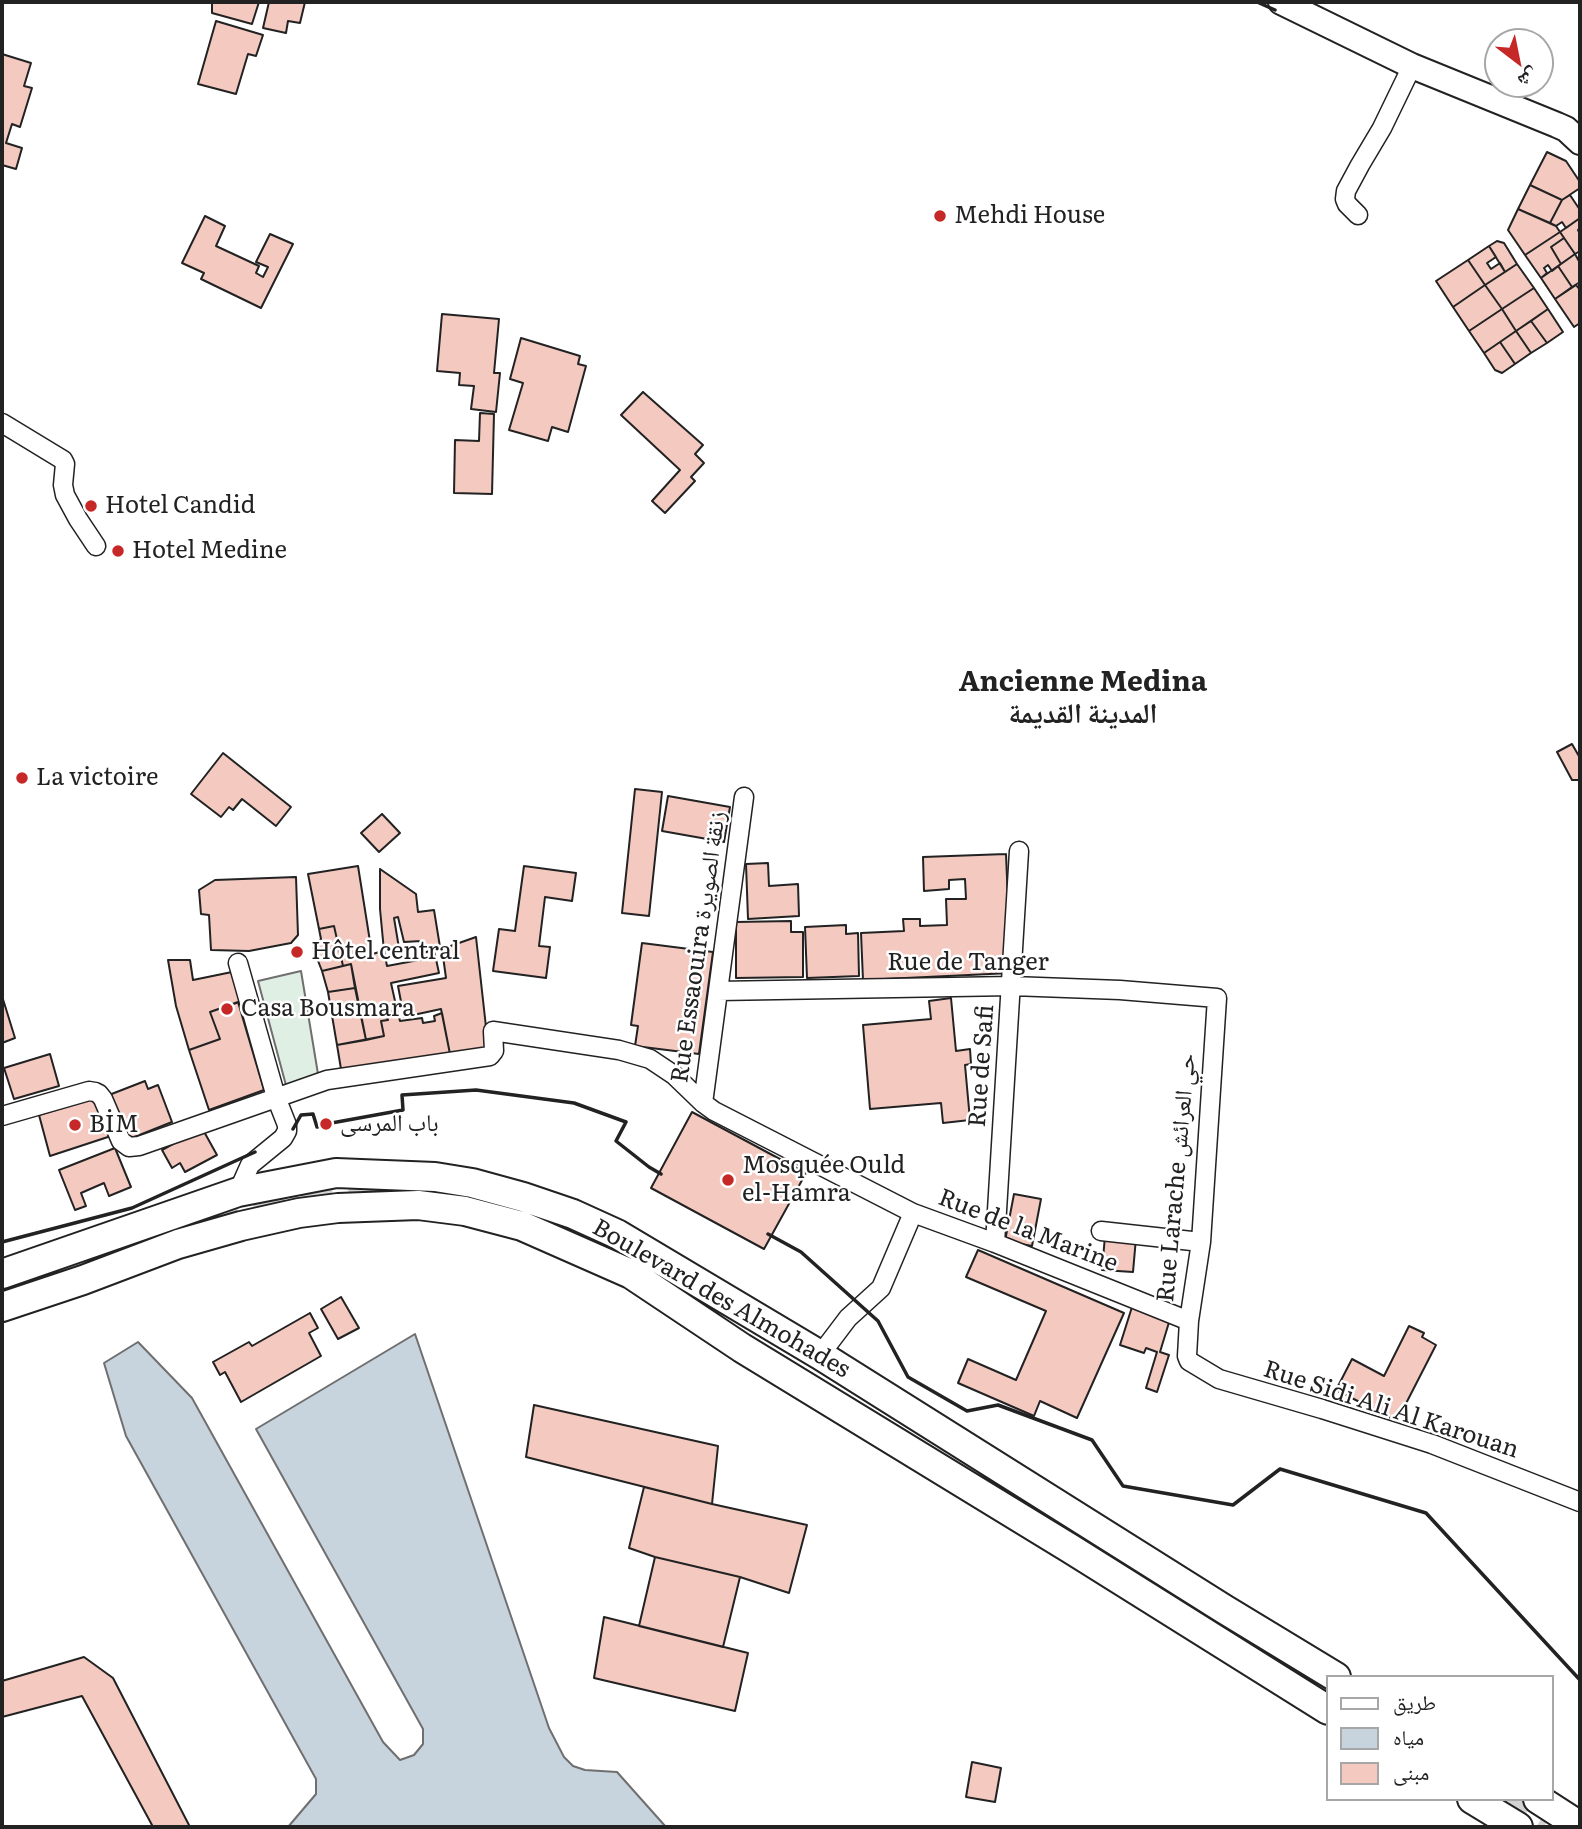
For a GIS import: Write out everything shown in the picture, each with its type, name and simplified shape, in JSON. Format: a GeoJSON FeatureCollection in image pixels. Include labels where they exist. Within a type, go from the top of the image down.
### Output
{"type":"FeatureCollection","features":[{"type":"Feature","properties":{"kind":"main road","name":"Boulevard des Almohades"},"geometry":{"type":"LineString","coordinates":[[2,1274],[238,1192],[336,1173],[435,1177],[472,1183],[523,1197],[573,1214],[617,1234],[820,1355],[1333,1675]]}},
{"type":"Feature","properties":{"kind":"main road"},"geometry":{"type":"LineString","coordinates":[[387,1206],[393,1175]]}},
{"type":"Feature","properties":{"kind":"main road","name":"Boulevard des Almohades"},"geometry":{"type":"LineString","coordinates":[[2,1307],[178,1244],[299,1213],[338,1208],[418,1205],[465,1211],[522,1226],[631,1274],[742,1348],[1036,1527],[1326,1709]]}},
{"type":"Feature","properties":{"kind":"main road"},"geometry":{"type":"LineString","coordinates":[[1210,1637],[1224,1609]]}},
{"type":"Feature","properties":{"kind":"main road"},"geometry":{"type":"LineString","coordinates":[[1475,1801],[1518,1827]]}},
{"type":"Feature","properties":{"kind":"main road"},"geometry":{"type":"LineString","coordinates":[[1541,1801],[1580,1826]]}},
{"type":"Feature","properties":{"kind":"street"},"geometry":{"type":"LineString","coordinates":[[1281,2],[1412,66],[1557,125],[1580,142]]}},
{"type":"Feature","properties":{"kind":"street"},"geometry":{"type":"LineString","coordinates":[[1358,215],[1348,207],[1346,191],[1382,128],[1412,66]]}},
{"type":"Feature","properties":{"kind":"street"},"geometry":{"type":"LineString","coordinates":[[2,423],[63,460],[65,495],[96,546]]}},
{"type":"Feature","properties":{"kind":"street","name":"Rue Essaouira زنقة الصويرة"},"geometry":{"type":"LineString","coordinates":[[703,1103],[744,797]]}},
{"type":"Feature","properties":{"kind":"street","name":"Rue de Safi"},"geometry":{"type":"LineString","coordinates":[[995,1243],[1019,851]]}},
{"type":"Feature","properties":{"kind":"street"},"geometry":{"type":"LineString","coordinates":[[237,963],[276,1097],[287,1125],[286,1134],[250,1166],[238,1192]]}},
{"type":"Feature","properties":{"kind":"street","name":"Rue de Tanger"},"geometry":{"type":"LineString","coordinates":[[718,991],[1012,986],[1119,990],[1217,998]]}},
{"type":"Feature","properties":{"kind":"street","name":"Rue Larache حي العرائش"},"geometry":{"type":"LineString","coordinates":[[1189,1361],[1189,1321],[1201,1242],[1217,998]]}},
{"type":"Feature","properties":{"kind":"street","name":"Rue de la Marine"},"geometry":{"type":"LineString","coordinates":[[2,1116],[89,1091],[95,1092],[103,1099],[121,1141],[129,1147],[139,1146],[327,1080],[492,1055],[493,1031],[620,1050],[650,1059],[663,1067],[714,1111],[913,1213],[1189,1321]]}},
{"type":"Feature","properties":{"kind":"street"},"geometry":{"type":"LineString","coordinates":[[820,1355],[848,1318],[881,1289],[913,1213]]}},
{"type":"Feature","properties":{"kind":"street"},"geometry":{"type":"LineString","coordinates":[[1101,1231],[1201,1242]]}},
{"type":"Feature","properties":{"kind":"street","name":"Rue Sidi Ali Al Karouan"},"geometry":{"type":"LineString","coordinates":[[1189,1361],[1219,1379],[1432,1444],[1580,1502]]}},
{"type":"Feature","properties":{"kind":"green space"},"geometry":{"type":"Polygon","coordinates":[[[301,971],[319,1080],[287,1089],[258,981],[301,971]]]}},
{"type":"Feature","properties":{"kind":"water"},"geometry":{"type":"Polygon","coordinates":[[[415,1334],[549,1728],[564,1757],[573,1766],[585,1770],[617,1772],[666,1827],[288,1827],[316,1794],[316,1779],[126,1436],[104,1363],[138,1342],[192,1398],[383,1742],[400,1760],[414,1755],[423,1744],[423,1729],[256,1429],[415,1334]]]}},
{"type":"Feature","properties":{"kind":"building"},"geometry":{"type":"Polygon","coordinates":[[[212,2],[259,2],[252,24],[212,13],[212,2]]]}},
{"type":"Feature","properties":{"kind":"building"},"geometry":{"type":"Polygon","coordinates":[[[269,2],[305,2],[300,23],[288,21],[286,33],[263,28],[269,2]]]}},
{"type":"Feature","properties":{"kind":"building"},"geometry":{"type":"Polygon","coordinates":[[[216,21],[263,35],[256,56],[248,54],[236,94],[198,84],[216,21]]]}},
{"type":"Feature","properties":{"kind":"building"},"geometry":{"type":"Polygon","coordinates":[[[2,54],[31,63],[24,86],[32,88],[20,127],[12,124],[6,143],[22,148],[16,169],[2,165],[2,54]]]}},
{"type":"Feature","properties":{"kind":"building"},"geometry":{"type":"Polygon","coordinates":[[[1547,152],[1566,161],[1580,182],[1580,188],[1562,200],[1530,185],[1547,152]]]}},
{"type":"Feature","properties":{"kind":"building"},"geometry":{"type":"Polygon","coordinates":[[[1530,185],[1562,200],[1550,223],[1518,209],[1530,185]]]}},
{"type":"Feature","properties":{"kind":"building"},"geometry":{"type":"Polygon","coordinates":[[[1570,195],[1580,210],[1580,218],[1566,228],[1562,222],[1556,226],[1550,223],[1562,200],[1570,195]]]}},
{"type":"Feature","properties":{"kind":"building"},"geometry":{"type":"Polygon","coordinates":[[[1518,209],[1556,226],[1560,232],[1525,255],[1508,230],[1518,209]]]}},
{"type":"Feature","properties":{"kind":"building"},"geometry":{"type":"Polygon","coordinates":[[[205,216],[225,226],[216,246],[259,266],[256,273],[263,277],[268,267],[256,262],[270,234],[293,244],[261,308],[201,279],[204,273],[182,263],[205,216]]]}},
{"type":"Feature","properties":{"kind":"building"},"geometry":{"type":"Polygon","coordinates":[[[1580,218],[1580,251],[1575,254],[1560,232],[1580,218]]]}},
{"type":"Feature","properties":{"kind":"building"},"geometry":{"type":"Polygon","coordinates":[[[1560,232],[1564,238],[1551,247],[1561,264],[1552,271],[1548,265],[1544,268],[1547,273],[1541,278],[1525,255],[1560,232]]]}},
{"type":"Feature","properties":{"kind":"building"},"geometry":{"type":"Polygon","coordinates":[[[1564,238],[1575,254],[1561,264],[1551,247],[1564,238]]]}},
{"type":"Feature","properties":{"kind":"building"},"geometry":{"type":"Polygon","coordinates":[[[1497,241],[1504,243],[1517,264],[1505,272],[1489,246],[1497,241]]]}},
{"type":"Feature","properties":{"kind":"building"},"geometry":{"type":"Polygon","coordinates":[[[1489,246],[1496,257],[1487,263],[1491,269],[1500,263],[1505,272],[1485,285],[1468,260],[1489,246]]]}},
{"type":"Feature","properties":{"kind":"building"},"geometry":{"type":"Polygon","coordinates":[[[1575,254],[1580,263],[1580,282],[1572,287],[1558,266],[1575,254]]]}},
{"type":"Feature","properties":{"kind":"building"},"geometry":{"type":"Polygon","coordinates":[[[1468,260],[1485,285],[1453,307],[1436,281],[1468,260]]]}},
{"type":"Feature","properties":{"kind":"building"},"geometry":{"type":"Polygon","coordinates":[[[1517,264],[1534,288],[1502,309],[1485,285],[1517,264]]]}},
{"type":"Feature","properties":{"kind":"building"},"geometry":{"type":"Polygon","coordinates":[[[1558,266],[1572,287],[1555,299],[1541,278],[1558,266]]]}},
{"type":"Feature","properties":{"kind":"building"},"geometry":{"type":"Polygon","coordinates":[[[1485,285],[1502,309],[1469,331],[1453,307],[1485,285]]]}},
{"type":"Feature","properties":{"kind":"building"},"geometry":{"type":"Polygon","coordinates":[[[1576,285],[1580,290],[1580,323],[1574,327],[1555,299],[1576,285]]]}},
{"type":"Feature","properties":{"kind":"building"},"geometry":{"type":"Polygon","coordinates":[[[1534,288],[1548,309],[1516,331],[1502,309],[1534,288]]]}},
{"type":"Feature","properties":{"kind":"building"},"geometry":{"type":"Polygon","coordinates":[[[1502,309],[1516,331],[1484,353],[1469,331],[1502,309]]]}},
{"type":"Feature","properties":{"kind":"building"},"geometry":{"type":"Polygon","coordinates":[[[1548,309],[1563,332],[1547,343],[1531,321],[1548,309]]]}},
{"type":"Feature","properties":{"kind":"building"},"geometry":{"type":"Polygon","coordinates":[[[442,314],[499,319],[494,373],[500,373],[496,412],[471,409],[474,386],[459,385],[460,373],[437,371],[442,314]]]}},
{"type":"Feature","properties":{"kind":"building"},"geometry":{"type":"Polygon","coordinates":[[[1531,321],[1547,343],[1531,353],[1516,331],[1531,321]]]}},
{"type":"Feature","properties":{"kind":"building"},"geometry":{"type":"Polygon","coordinates":[[[1516,331],[1531,353],[1515,364],[1500,342],[1516,331]]]}},
{"type":"Feature","properties":{"kind":"building"},"geometry":{"type":"Polygon","coordinates":[[[521,338],[580,356],[578,364],[586,366],[568,432],[552,427],[548,441],[509,430],[523,383],[510,379],[521,338]]]}},
{"type":"Feature","properties":{"kind":"building"},"geometry":{"type":"Polygon","coordinates":[[[1500,342],[1515,364],[1502,373],[1495,370],[1484,353],[1500,342]]]}},
{"type":"Feature","properties":{"kind":"building"},"geometry":{"type":"Polygon","coordinates":[[[643,392],[703,445],[695,454],[704,463],[691,477],[695,481],[665,513],[652,501],[680,470],[621,415],[643,392]]]}},
{"type":"Feature","properties":{"kind":"building"},"geometry":{"type":"Polygon","coordinates":[[[480,413],[494,414],[492,494],[454,493],[455,440],[479,441],[480,413]]]}},
{"type":"Feature","properties":{"kind":"building"},"geometry":{"type":"Polygon","coordinates":[[[1572,744],[1580,758],[1580,780],[1572,780],[1557,752],[1572,744]]]}},
{"type":"Feature","properties":{"kind":"building"},"geometry":{"type":"Polygon","coordinates":[[[223,753],[291,807],[276,826],[242,799],[233,810],[229,807],[221,817],[191,794],[223,753]]]}},
{"type":"Feature","properties":{"kind":"building"},"geometry":{"type":"Polygon","coordinates":[[[635,789],[662,792],[649,916],[622,913],[635,789]]]}},
{"type":"Feature","properties":{"kind":"building"},"geometry":{"type":"Polygon","coordinates":[[[668,796],[730,807],[724,842],[662,831],[668,796]]]}},
{"type":"Feature","properties":{"kind":"building"},"geometry":{"type":"Polygon","coordinates":[[[382,814],[400,833],[379,852],[361,833],[382,814]]]}},
{"type":"Feature","properties":{"kind":"building"},"geometry":{"type":"Polygon","coordinates":[[[1006,854],[1011,973],[863,980],[861,933],[904,931],[903,919],[920,919],[920,926],[947,925],[946,899],[966,899],[965,879],[949,880],[949,889],[924,891],[923,857],[1006,854]]]}},
{"type":"Feature","properties":{"kind":"building"},"geometry":{"type":"Polygon","coordinates":[[[768,863],[769,886],[798,884],[799,916],[748,919],[746,864],[768,863]]]}},
{"type":"Feature","properties":{"kind":"building"},"geometry":{"type":"Polygon","coordinates":[[[358,866],[372,954],[384,951],[387,966],[424,959],[422,953],[434,950],[439,973],[391,983],[397,1010],[386,1013],[388,1020],[381,1021],[384,1036],[366,1040],[351,964],[343,966],[334,926],[319,929],[308,874],[358,866]]]}},
{"type":"Feature","properties":{"kind":"building"},"geometry":{"type":"Polygon","coordinates":[[[524,866],[576,873],[572,901],[545,897],[539,946],[550,947],[546,978],[493,971],[499,929],[515,931],[524,866]]]}},
{"type":"Feature","properties":{"kind":"building"},"geometry":{"type":"Polygon","coordinates":[[[380,869],[416,894],[418,912],[434,910],[440,947],[422,948],[421,941],[404,942],[398,917],[394,918],[399,948],[384,951],[380,869]]]}},
{"type":"Feature","properties":{"kind":"building"},"geometry":{"type":"Polygon","coordinates":[[[296,877],[298,935],[291,943],[249,951],[211,950],[209,915],[201,914],[199,890],[215,880],[296,877]]]}},
{"type":"Feature","properties":{"kind":"building"},"geometry":{"type":"Polygon","coordinates":[[[791,921],[791,932],[803,932],[803,977],[736,978],[736,922],[791,921]]]}},
{"type":"Feature","properties":{"kind":"building"},"geometry":{"type":"Polygon","coordinates":[[[846,925],[846,934],[858,933],[859,976],[807,978],[805,927],[846,925]]]}},
{"type":"Feature","properties":{"kind":"building"},"geometry":{"type":"Polygon","coordinates":[[[334,926],[343,966],[322,971],[313,948],[321,939],[319,929],[334,926]]]}},
{"type":"Feature","properties":{"kind":"building"},"geometry":{"type":"Polygon","coordinates":[[[476,937],[488,1045],[482,1050],[450,1054],[441,1009],[404,1017],[398,986],[446,978],[442,949],[476,937]]]}},
{"type":"Feature","properties":{"kind":"building"},"geometry":{"type":"Polygon","coordinates":[[[642,943],[713,952],[699,1054],[635,1046],[638,1026],[631,1025],[642,943]]]}},
{"type":"Feature","properties":{"kind":"building"},"geometry":{"type":"Polygon","coordinates":[[[168,960],[190,960],[193,980],[232,972],[242,1001],[210,1012],[220,1039],[189,1050],[176,1006],[168,960]]]}},
{"type":"Feature","properties":{"kind":"building"},"geometry":{"type":"Polygon","coordinates":[[[351,964],[355,988],[328,992],[322,971],[351,964]]]}},
{"type":"Feature","properties":{"kind":"building"},"geometry":{"type":"Polygon","coordinates":[[[355,988],[366,1040],[337,1045],[328,992],[355,988]]]}},
{"type":"Feature","properties":{"kind":"building"},"geometry":{"type":"Polygon","coordinates":[[[2,996],[15,1038],[2,1043],[2,996]]]}},
{"type":"Feature","properties":{"kind":"building"},"geometry":{"type":"Polygon","coordinates":[[[951,998],[956,1051],[970,1049],[971,1064],[965,1065],[970,1120],[943,1123],[941,1103],[870,1109],[863,1025],[931,1019],[929,1001],[951,998]]]}},
{"type":"Feature","properties":{"kind":"building"},"geometry":{"type":"Polygon","coordinates":[[[238,1002],[264,1090],[209,1110],[189,1050],[220,1039],[210,1012],[238,1002]]]}},
{"type":"Feature","properties":{"kind":"building"},"geometry":{"type":"Polygon","coordinates":[[[397,1010],[400,1021],[422,1018],[423,1023],[435,1021],[434,1016],[442,1013],[450,1054],[341,1069],[337,1045],[384,1036],[381,1021],[388,1020],[386,1013],[397,1010]]]}},
{"type":"Feature","properties":{"kind":"building"},"geometry":{"type":"Polygon","coordinates":[[[50,1054],[59,1086],[14,1099],[4,1068],[50,1054]]]}},
{"type":"Feature","properties":{"kind":"building"},"geometry":{"type":"Polygon","coordinates":[[[145,1081],[148,1089],[158,1085],[172,1122],[127,1140],[109,1095],[145,1081]]]}},
{"type":"Feature","properties":{"kind":"building","name":"BİM"},"geometry":{"type":"Polygon","coordinates":[[[98,1097],[111,1136],[50,1156],[39,1115],[98,1097]]]}},
{"type":"Feature","properties":{"kind":"building","name":"Mosquée Ould el-Hamra"},"geometry":{"type":"Polygon","coordinates":[[[692,1112],[806,1173],[764,1249],[651,1188],[692,1112]]]}},
{"type":"Feature","properties":{"kind":"building"},"geometry":{"type":"Polygon","coordinates":[[[202,1128],[217,1155],[185,1172],[180,1163],[172,1168],[162,1150],[202,1128]]]}},
{"type":"Feature","properties":{"kind":"building"},"geometry":{"type":"Polygon","coordinates":[[[115,1148],[131,1187],[109,1196],[104,1183],[81,1193],[86,1206],[75,1210],[59,1170],[115,1148]]]}},
{"type":"Feature","properties":{"kind":"building"},"geometry":{"type":"Polygon","coordinates":[[[1014,1194],[1041,1199],[1032,1246],[1005,1241],[1014,1194]]]}},
{"type":"Feature","properties":{"kind":"building"},"geometry":{"type":"Polygon","coordinates":[[[1105,1236],[1136,1238],[1133,1272],[1102,1270],[1105,1236]]]}},
{"type":"Feature","properties":{"kind":"building"},"geometry":{"type":"Polygon","coordinates":[[[978,1250],[1124,1313],[1077,1418],[1040,1401],[1034,1416],[958,1383],[968,1359],[1016,1380],[1046,1311],[966,1277],[978,1250]]]}},
{"type":"Feature","properties":{"kind":"building"},"geometry":{"type":"Polygon","coordinates":[[[341,1297],[359,1328],[338,1339],[321,1309],[341,1297]]]}},
{"type":"Feature","properties":{"kind":"building"},"geometry":{"type":"Polygon","coordinates":[[[1132,1307],[1170,1319],[1160,1352],[1169,1355],[1157,1392],[1146,1388],[1157,1352],[1146,1348],[1144,1353],[1120,1345],[1132,1307]]]}},
{"type":"Feature","properties":{"kind":"building"},"geometry":{"type":"Polygon","coordinates":[[[310,1313],[318,1328],[309,1333],[321,1356],[241,1402],[225,1372],[220,1375],[213,1362],[249,1342],[252,1346],[310,1313]]]}},
{"type":"Feature","properties":{"kind":"building"},"geometry":{"type":"Polygon","coordinates":[[[1409,1326],[1424,1333],[1422,1337],[1436,1345],[1397,1421],[1336,1390],[1352,1359],[1384,1376],[1409,1326]]]}},
{"type":"Feature","properties":{"kind":"building"},"geometry":{"type":"Polygon","coordinates":[[[534,1405],[718,1446],[712,1504],[526,1457],[534,1405]]]}},
{"type":"Feature","properties":{"kind":"building"},"geometry":{"type":"Polygon","coordinates":[[[644,1487],[807,1525],[789,1593],[740,1577],[655,1557],[629,1548],[644,1487]]]}},
{"type":"Feature","properties":{"kind":"building"},"geometry":{"type":"Polygon","coordinates":[[[655,1557],[740,1577],[723,1647],[639,1626],[655,1557]]]}},
{"type":"Feature","properties":{"kind":"building"},"geometry":{"type":"Polygon","coordinates":[[[604,1617],[748,1653],[735,1711],[594,1678],[604,1617]]]}},
{"type":"Feature","properties":{"kind":"building"},"geometry":{"type":"Polygon","coordinates":[[[84,1657],[113,1678],[190,1827],[149,1827],[152,1825],[82,1696],[2,1717],[2,1681],[84,1657]]]}},
{"type":"Feature","properties":{"kind":"building"},"geometry":{"type":"Polygon","coordinates":[[[972,1762],[1001,1768],[995,1802],[966,1797],[972,1762]]]}},
{"type":"Feature","properties":{"kind":"tunnel"},"geometry":{"type":"LineString","coordinates":[[161,1232],[278,1202],[332,1194],[427,1194]]}},
{"type":"Feature","properties":{"kind":"tunnel"},"geometry":{"type":"LineString","coordinates":[[1500,1801],[1544,1827]]}},
{"type":"Feature","properties":{"kind":"wall"},"geometry":{"type":"LineString","coordinates":[[1257,2],[1275,10]]}},
{"type":"Feature","properties":{"kind":"wall"},"geometry":{"type":"LineString","coordinates":[[293,1129],[301,1115],[313,1114],[317,1127],[403,1110],[402,1095],[476,1090],[574,1103],[626,1122],[616,1141],[661,1174]]}},
{"type":"Feature","properties":{"kind":"wall"},"geometry":{"type":"LineString","coordinates":[[2,1242],[132,1208],[255,1152]]}},
{"type":"Feature","properties":{"kind":"wall"},"geometry":{"type":"LineString","coordinates":[[768,1234],[801,1252],[878,1321],[908,1377],[967,1411],[998,1405],[1092,1440],[1123,1486],[1233,1505],[1280,1469],[1426,1513],[1580,1680]]}},
{"type":"Feature","properties":{"kind":"place","name":"Mehdi House"},"geometry":{"type":"Point","coordinates":[940,216]}},
{"type":"Feature","properties":{"kind":"place","name":"Hotel Candid"},"geometry":{"type":"Point","coordinates":[91,506]}},
{"type":"Feature","properties":{"kind":"place","name":"Hotel Medine"},"geometry":{"type":"Point","coordinates":[118,551]}},
{"type":"Feature","properties":{"kind":"place","name":"La victoire"},"geometry":{"type":"Point","coordinates":[22,778]}},
{"type":"Feature","properties":{"kind":"place","name":"Hôtel central"},"geometry":{"type":"Point","coordinates":[297,952]}},
{"type":"Feature","properties":{"kind":"place","name":"Casa Bousmara"},"geometry":{"type":"Point","coordinates":[227,1009]}},
{"type":"Feature","properties":{"kind":"place","name":"باب المرسى"},"geometry":{"type":"Point","coordinates":[326,1124]}},
{"type":"Feature","properties":{"kind":"place","name":"BİM"},"geometry":{"type":"Point","coordinates":[75,1125]}},
{"type":"Feature","properties":{"kind":"place","name":"Mosquée Ould el-Hamra"},"geometry":{"type":"Point","coordinates":[728,1180]}},
{"type":"Feature","properties":{"kind":"district","name":"Ancienne Medina المدينة القديمة"},"geometry":{"type":"Point","coordinates":[1083,699]}}]}
